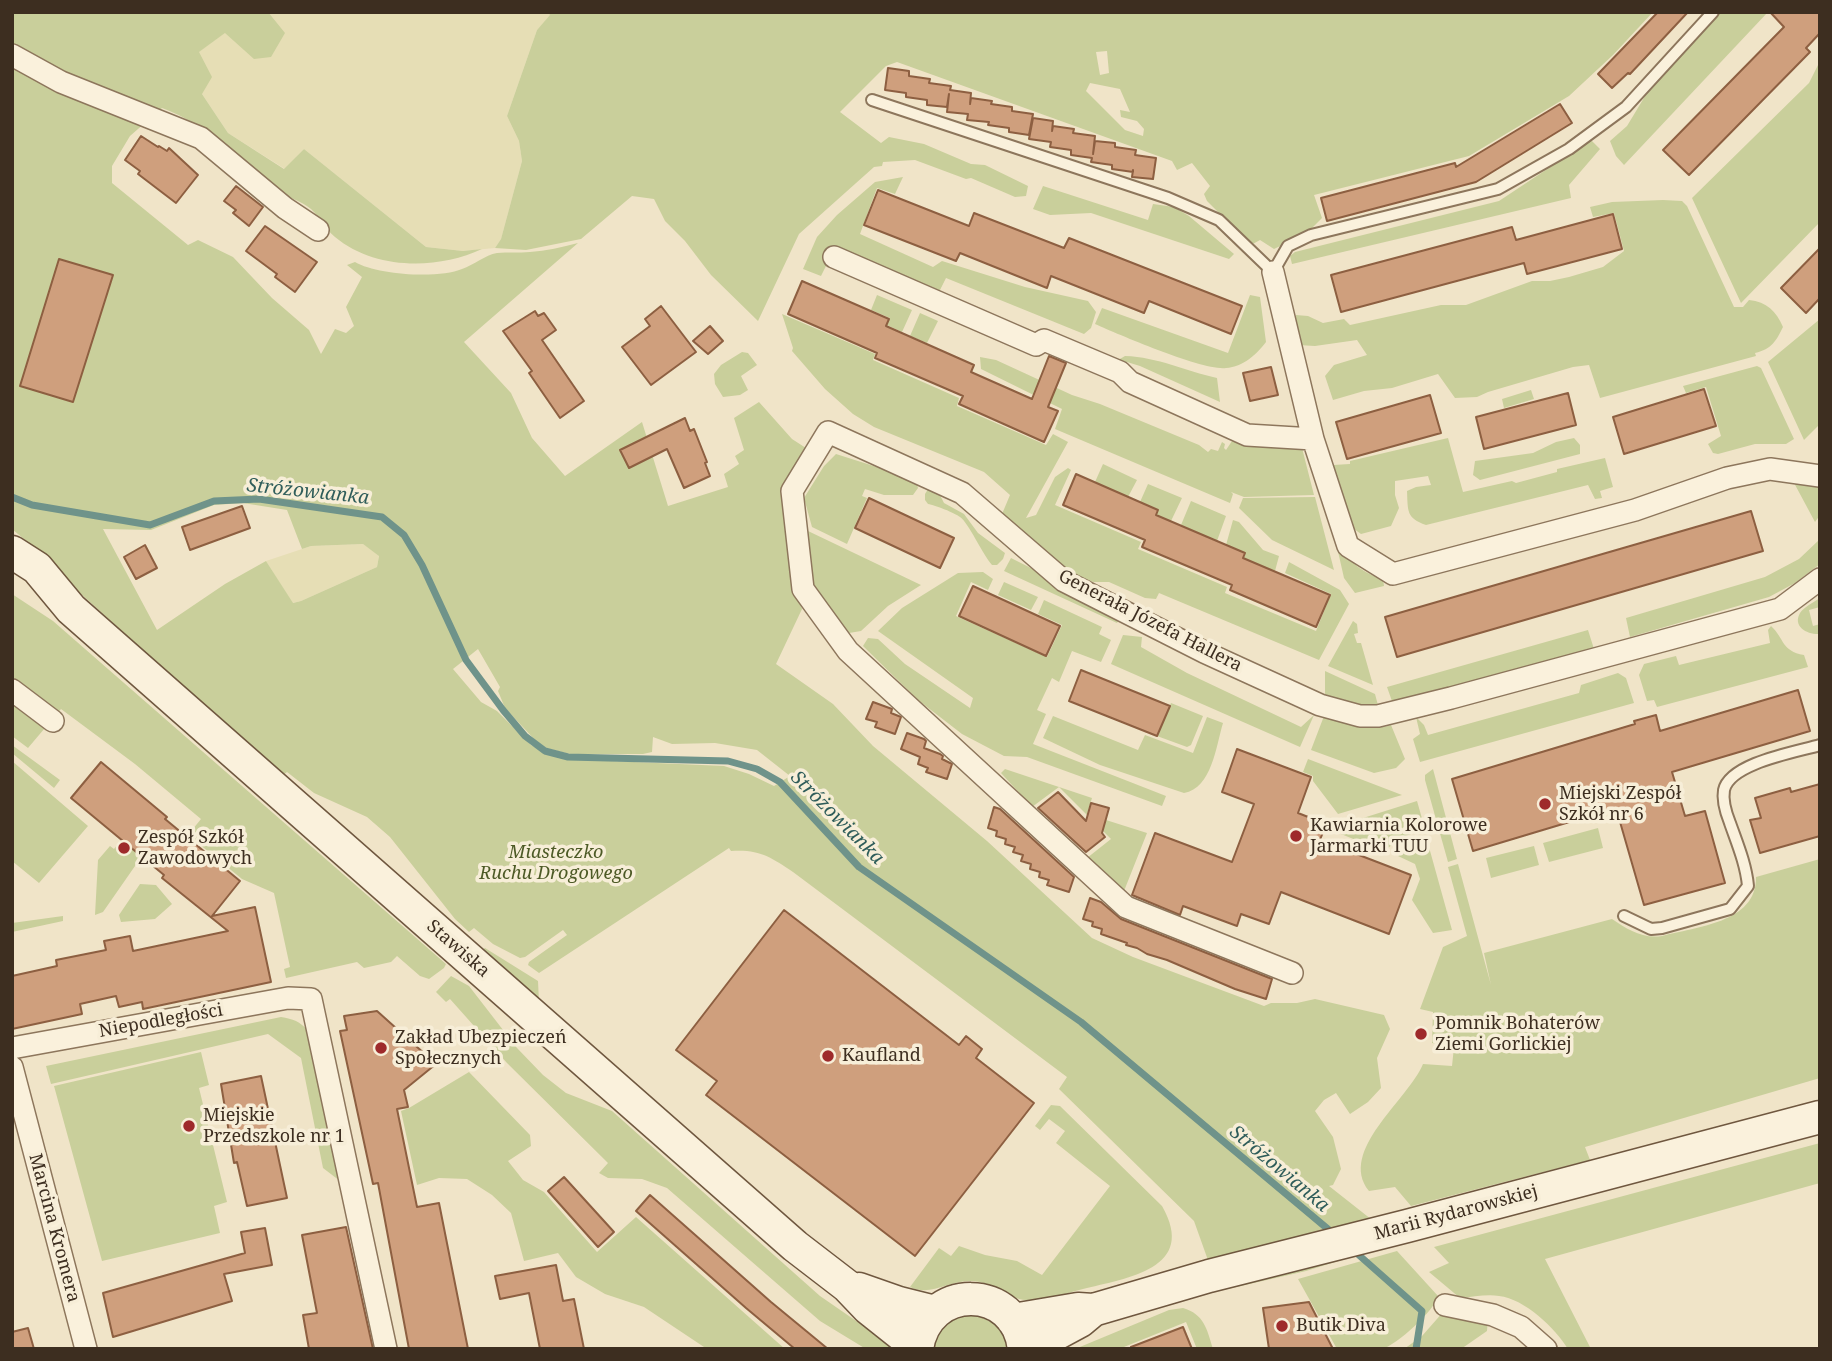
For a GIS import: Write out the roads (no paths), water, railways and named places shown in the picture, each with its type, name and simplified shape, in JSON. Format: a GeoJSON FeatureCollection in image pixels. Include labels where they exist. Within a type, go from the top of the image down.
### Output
{"type":"FeatureCollection","features":[{"type":"Feature","properties":{"kind":"main road","name":"Stawiska"},"geometry":{"type":"LineString","coordinates":[[12,552],[37,568],[71,609],[795,1246],[847,1286],[868,1308],[917,1348]]}},
{"type":"Feature","properties":{"kind":"main road","name":"Stawiska"},"geometry":{"type":"LineString","coordinates":[[12,575],[71,609]]}},
{"type":"Feature","properties":{"kind":"main road","name":"Marii Rydarowskiej"},"geometry":{"type":"LineString","coordinates":[[1022,1339],[1078,1309],[1093,1310],[1209,1276],[1820,1117]]}},
{"type":"Feature","properties":{"kind":"main road","name":"Stawiska"},"geometry":{"type":"LineString","coordinates":[[847,1286],[935,1312]]}},
{"type":"Feature","properties":{"kind":"main road"},"geometry":{"type":"LineString","coordinates":[[917,1348],[922,1328],[935,1312],[956,1300],[980,1299],[1001,1309],[1022,1339]]}},
{"type":"Feature","properties":{"kind":"street"},"geometry":{"type":"LineString","coordinates":[[12,55],[61,82],[201,138],[285,208],[318,230]]}},
{"type":"Feature","properties":{"kind":"street"},"geometry":{"type":"LineString","coordinates":[[834,257],[1036,345],[1044,341],[1120,372],[1130,382],[1247,435],[1312,439]]}},
{"type":"Feature","properties":{"kind":"street"},"geometry":{"type":"LineString","coordinates":[[1273,272],[1312,439],[1348,546],[1393,574],[1635,510],[1727,478],[1770,469],[1820,476]]}},
{"type":"Feature","properties":{"kind":"street","name":"Generała Józefa Hallera"},"geometry":{"type":"LineString","coordinates":[[1292,973],[1126,907],[848,651],[803,589],[792,491],[828,432],[962,494],[1064,581],[1204,652],[1320,705],[1360,716],[1378,716],[1428,704],[1780,609],[1820,579]]}},
{"type":"Feature","properties":{"kind":"street"},"geometry":{"type":"LineString","coordinates":[[12,690],[53,722]]}},
{"type":"Feature","properties":{"kind":"street","name":"Niepodległości"},"geometry":{"type":"LineString","coordinates":[[12,1048],[288,998],[311,999],[386,1349]]}},
{"type":"Feature","properties":{"kind":"street","name":"Marcina Kromera"},"geometry":{"type":"LineString","coordinates":[[12,1067],[86,1349]]}},
{"type":"Feature","properties":{"kind":"street"},"geometry":{"type":"LineString","coordinates":[[1445,1305],[1493,1315],[1521,1327],[1546,1349]]}},
{"type":"Feature","properties":{"kind":"lane"},"geometry":{"type":"LineString","coordinates":[[872,100],[1178,202],[1219,220],[1273,272],[1288,246],[1311,234],[1498,189],[1569,149],[1626,107],[1713,12]]}},
{"type":"Feature","properties":{"kind":"lane"},"geometry":{"type":"LineString","coordinates":[[1623,916],[1651,929],[1730,909],[1748,886],[1747,873],[1725,809],[1724,789],[1735,774],[1747,766],[1820,745]]}},
{"type":"Feature","properties":{"kind":"waterway","name":"Stróżowianka"},"geometry":{"type":"LineString","coordinates":[[12,497],[32,505],[150,525],[214,501],[259,499],[382,517],[404,535],[422,565],[466,660],[525,736],[545,751],[568,757],[728,761],[757,769],[780,782],[859,867],[1081,1022],[1335,1235]]}},
{"type":"Feature","properties":{"kind":"waterway","name":"Stróżowianka"},"geometry":{"type":"LineString","coordinates":[[1352,1249],[1422,1311],[1416,1349]]}},
{"type":"Feature","properties":{"kind":"place","name":"Miejski Zespół Szkół nr 6"},"geometry":{"type":"Point","coordinates":[1545,804]}},
{"type":"Feature","properties":{"kind":"place","name":"Kawiarnia Kolorowe Jarmarki TUU"},"geometry":{"type":"Point","coordinates":[1296,836]}},
{"type":"Feature","properties":{"kind":"place","name":"Zespół Szkół Zawodowych"},"geometry":{"type":"Point","coordinates":[124,848]}},
{"type":"Feature","properties":{"kind":"place","name":"Pomnik Bohaterów Ziemi Gorlickiej"},"geometry":{"type":"Point","coordinates":[1421,1034]}},
{"type":"Feature","properties":{"kind":"place","name":"Zakład Ubezpieczeń Społecznych"},"geometry":{"type":"Point","coordinates":[381,1048]}},
{"type":"Feature","properties":{"kind":"place","name":"Kaufland"},"geometry":{"type":"Point","coordinates":[828,1056]}},
{"type":"Feature","properties":{"kind":"place","name":"Miejskie Przedszkole nr 1"},"geometry":{"type":"Point","coordinates":[189,1126]}},
{"type":"Feature","properties":{"kind":"place","name":"Butik Diva"},"geometry":{"type":"Point","coordinates":[1282,1326]}},
{"type":"Feature","properties":{"kind":"park label","name":"Miasteczko Ruchu Drogowego"},"geometry":{"type":"Point","coordinates":[556,863]}}]}
